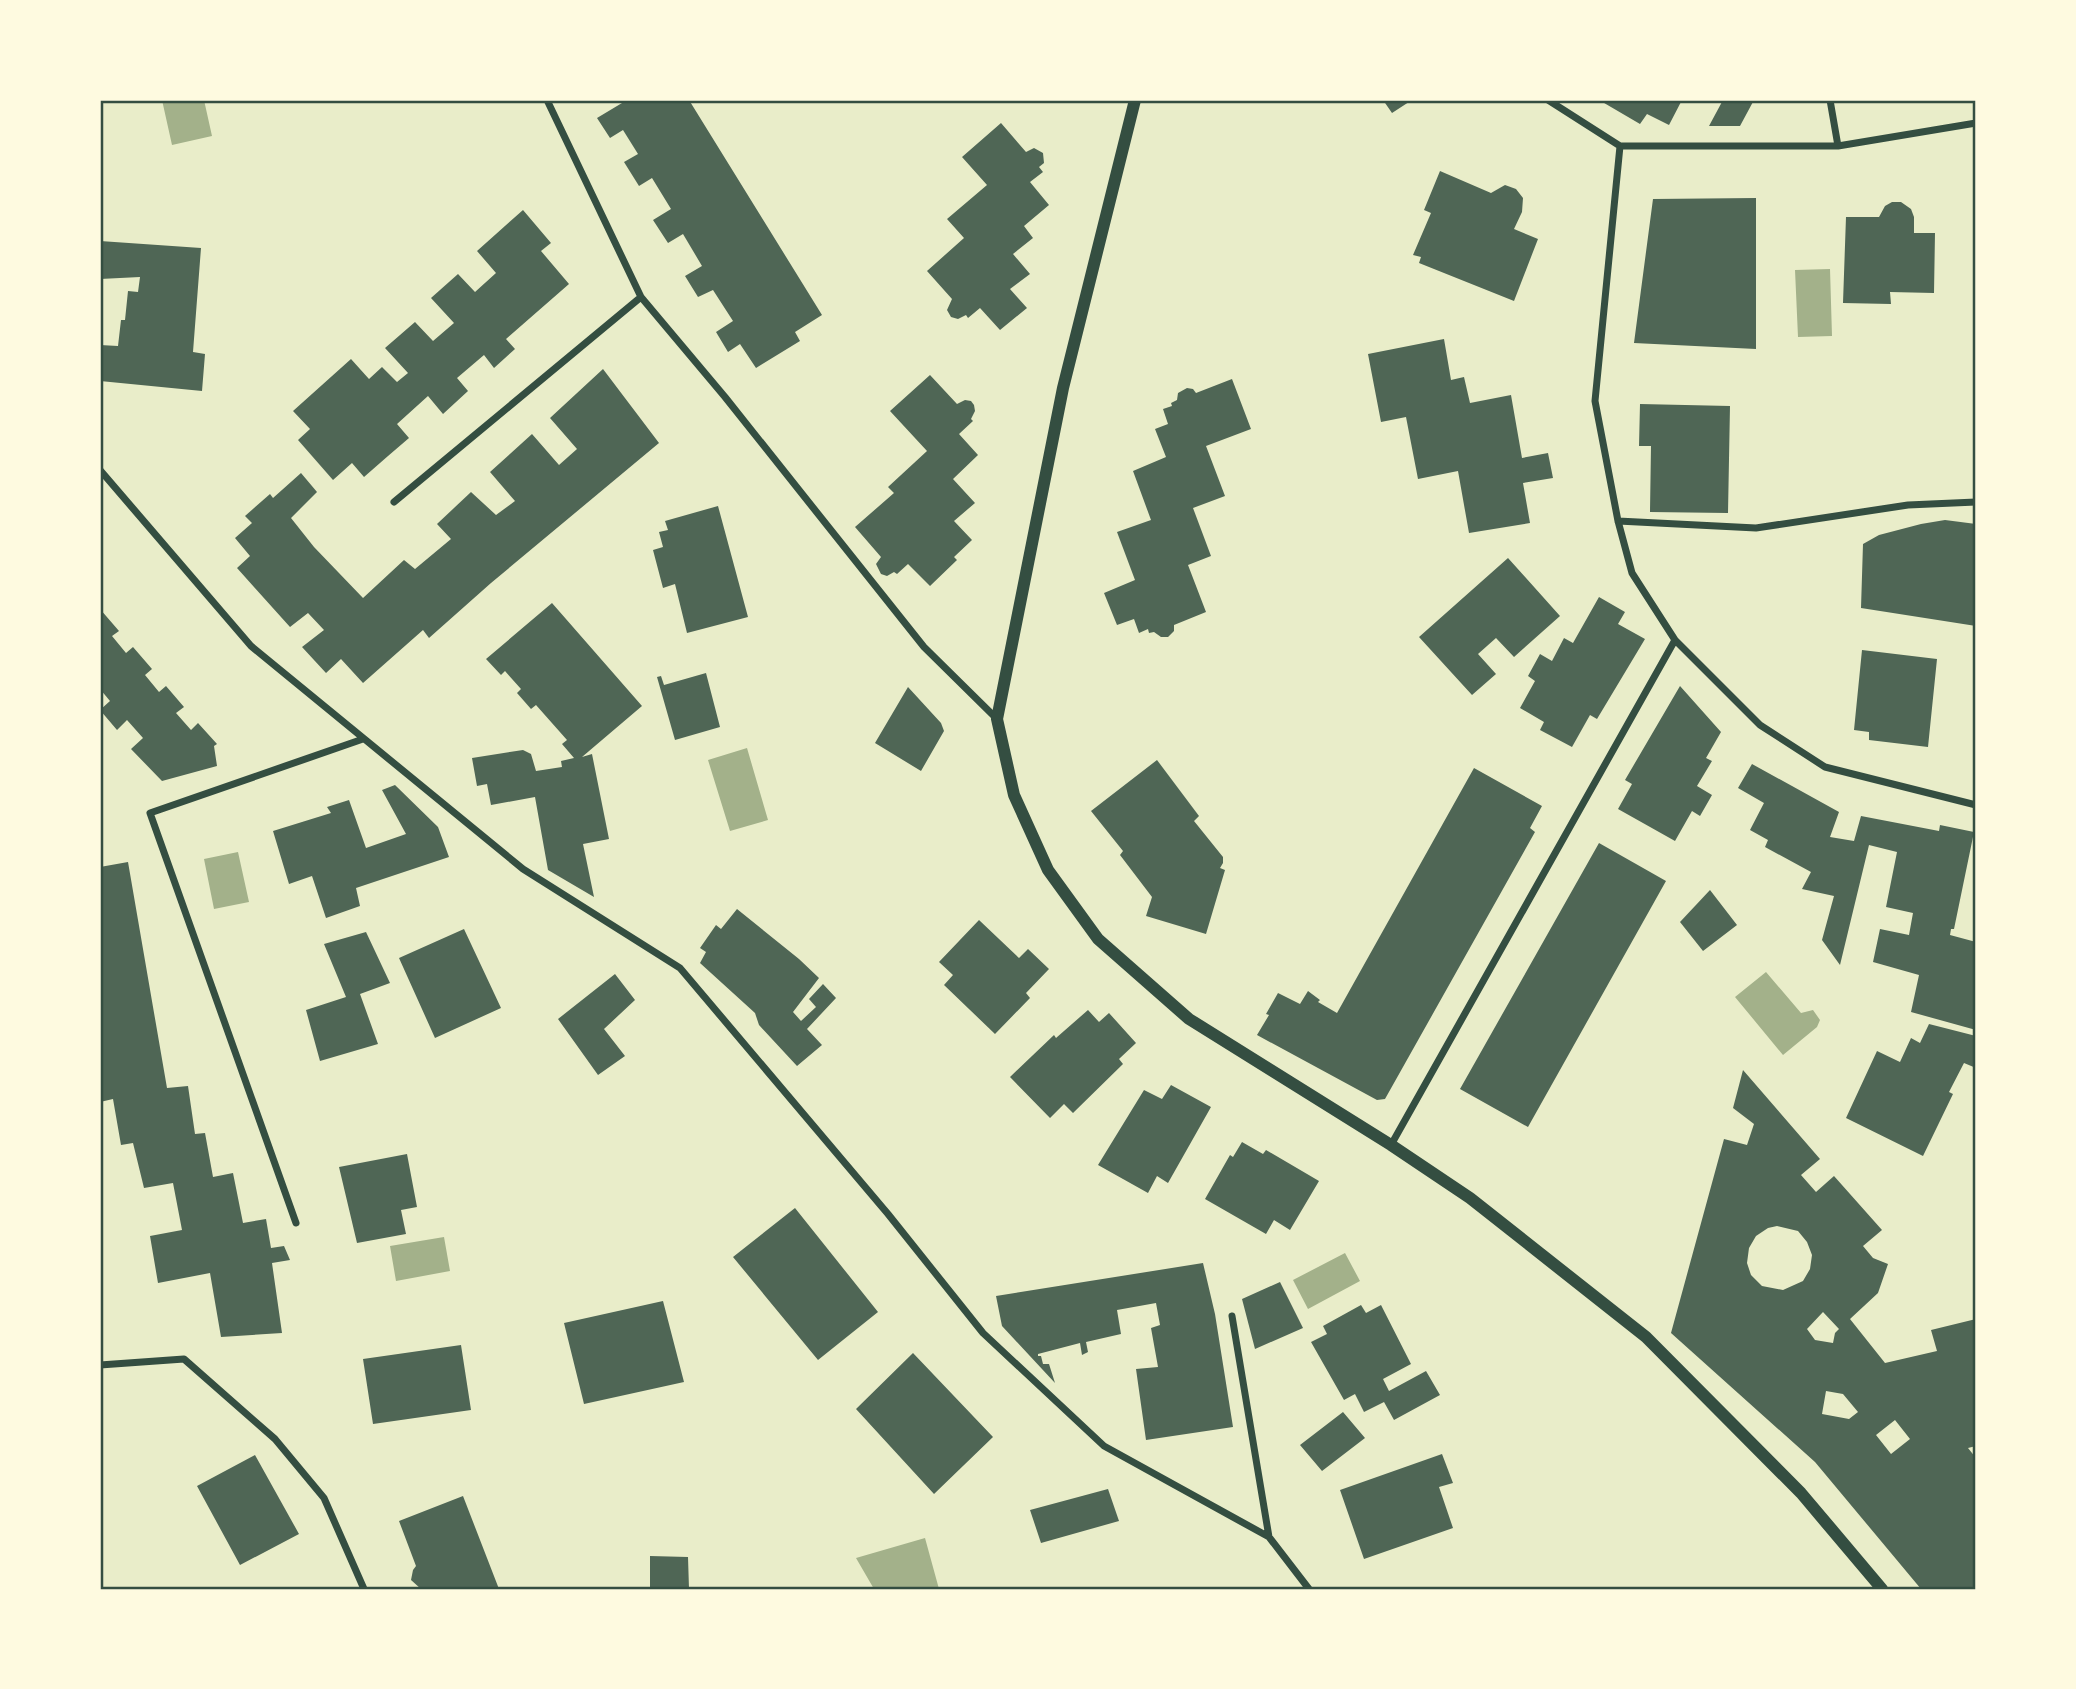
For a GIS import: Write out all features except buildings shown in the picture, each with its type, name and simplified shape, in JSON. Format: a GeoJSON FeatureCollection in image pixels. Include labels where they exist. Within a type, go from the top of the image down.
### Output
{"type":"FeatureCollection","features":[{"type":"Feature","properties":{"kind":"street"},"geometry":{"type":"LineString","coordinates":[[547,100],[641,297],[725,397],[924,647],[997,719]]}},
{"type":"Feature","properties":{"kind":"street"},"geometry":{"type":"LineString","coordinates":[[1135,100],[1063,388],[997,719],[1014,795],[1048,870],[1098,939],[1189,1019],[1391,1145],[1470,1198],[1646,1337],[1801,1493],[1882,1589]]}},
{"type":"Feature","properties":{"kind":"street"},"geometry":{"type":"LineString","coordinates":[[1548,100],[1620,146],[1838,146],[1976,124]]}},
{"type":"Feature","properties":{"kind":"street"},"geometry":{"type":"LineString","coordinates":[[1830,100],[1838,146]]}},
{"type":"Feature","properties":{"kind":"street"},"geometry":{"type":"LineString","coordinates":[[1620,146],[1595,401],[1618,521],[1632,573],[1675,640],[1760,725],[1825,767],[1976,805]]}},
{"type":"Feature","properties":{"kind":"street"},"geometry":{"type":"LineString","coordinates":[[394,502],[641,297]]}},
{"type":"Feature","properties":{"kind":"street"},"geometry":{"type":"LineString","coordinates":[[100,470],[251,646],[523,869],[680,968],[888,1214],[982,1333],[1104,1446],[1269,1537],[1309,1589]]}},
{"type":"Feature","properties":{"kind":"street"},"geometry":{"type":"LineString","coordinates":[[1618,521],[1756,528],[1908,505],[1976,502]]}},
{"type":"Feature","properties":{"kind":"street"},"geometry":{"type":"LineString","coordinates":[[1391,1145],[1675,640]]}},
{"type":"Feature","properties":{"kind":"street"},"geometry":{"type":"LineString","coordinates":[[296,1223],[150,813],[363,739]]}},
{"type":"Feature","properties":{"kind":"street"},"geometry":{"type":"LineString","coordinates":[[1231,1316],[1269,1537]]}},
{"type":"Feature","properties":{"kind":"street"},"geometry":{"type":"LineString","coordinates":[[100,1365],[184,1359],[275,1439],[324,1498],[364,1589]]}},
{"type":"Feature","properties":{"kind":"shaded area"},"geometry":{"type":"Polygon","coordinates":[[[162,100],[204,100],[212,136],[172,145],[162,100]]]}},
{"type":"Feature","properties":{"kind":"shaded area"},"geometry":{"type":"Polygon","coordinates":[[[1830,269],[1832,336],[1798,337],[1795,270],[1830,269]]]}},
{"type":"Feature","properties":{"kind":"shaded area"},"geometry":{"type":"Polygon","coordinates":[[[747,748],[768,820],[730,831],[708,760],[747,748]]]}},
{"type":"Feature","properties":{"kind":"shaded area"},"geometry":{"type":"Polygon","coordinates":[[[238,852],[249,902],[214,909],[204,859],[238,852]]]}},
{"type":"Feature","properties":{"kind":"shaded area"},"geometry":{"type":"Polygon","coordinates":[[[1766,972],[1801,1013],[1813,1010],[1820,1020],[1817,1027],[1783,1055],[1735,997],[1766,972]]]}},
{"type":"Feature","properties":{"kind":"shaded area"},"geometry":{"type":"Polygon","coordinates":[[[444,1237],[450,1271],[396,1281],[390,1246],[444,1237]]]}},
{"type":"Feature","properties":{"kind":"shaded area"},"geometry":{"type":"Polygon","coordinates":[[[1345,1253],[1360,1281],[1308,1309],[1293,1280],[1345,1253]]]}},
{"type":"Feature","properties":{"kind":"shaded area"},"geometry":{"type":"Polygon","coordinates":[[[925,1538],[939,1589],[874,1589],[856,1558],[925,1538]]]}}]}
